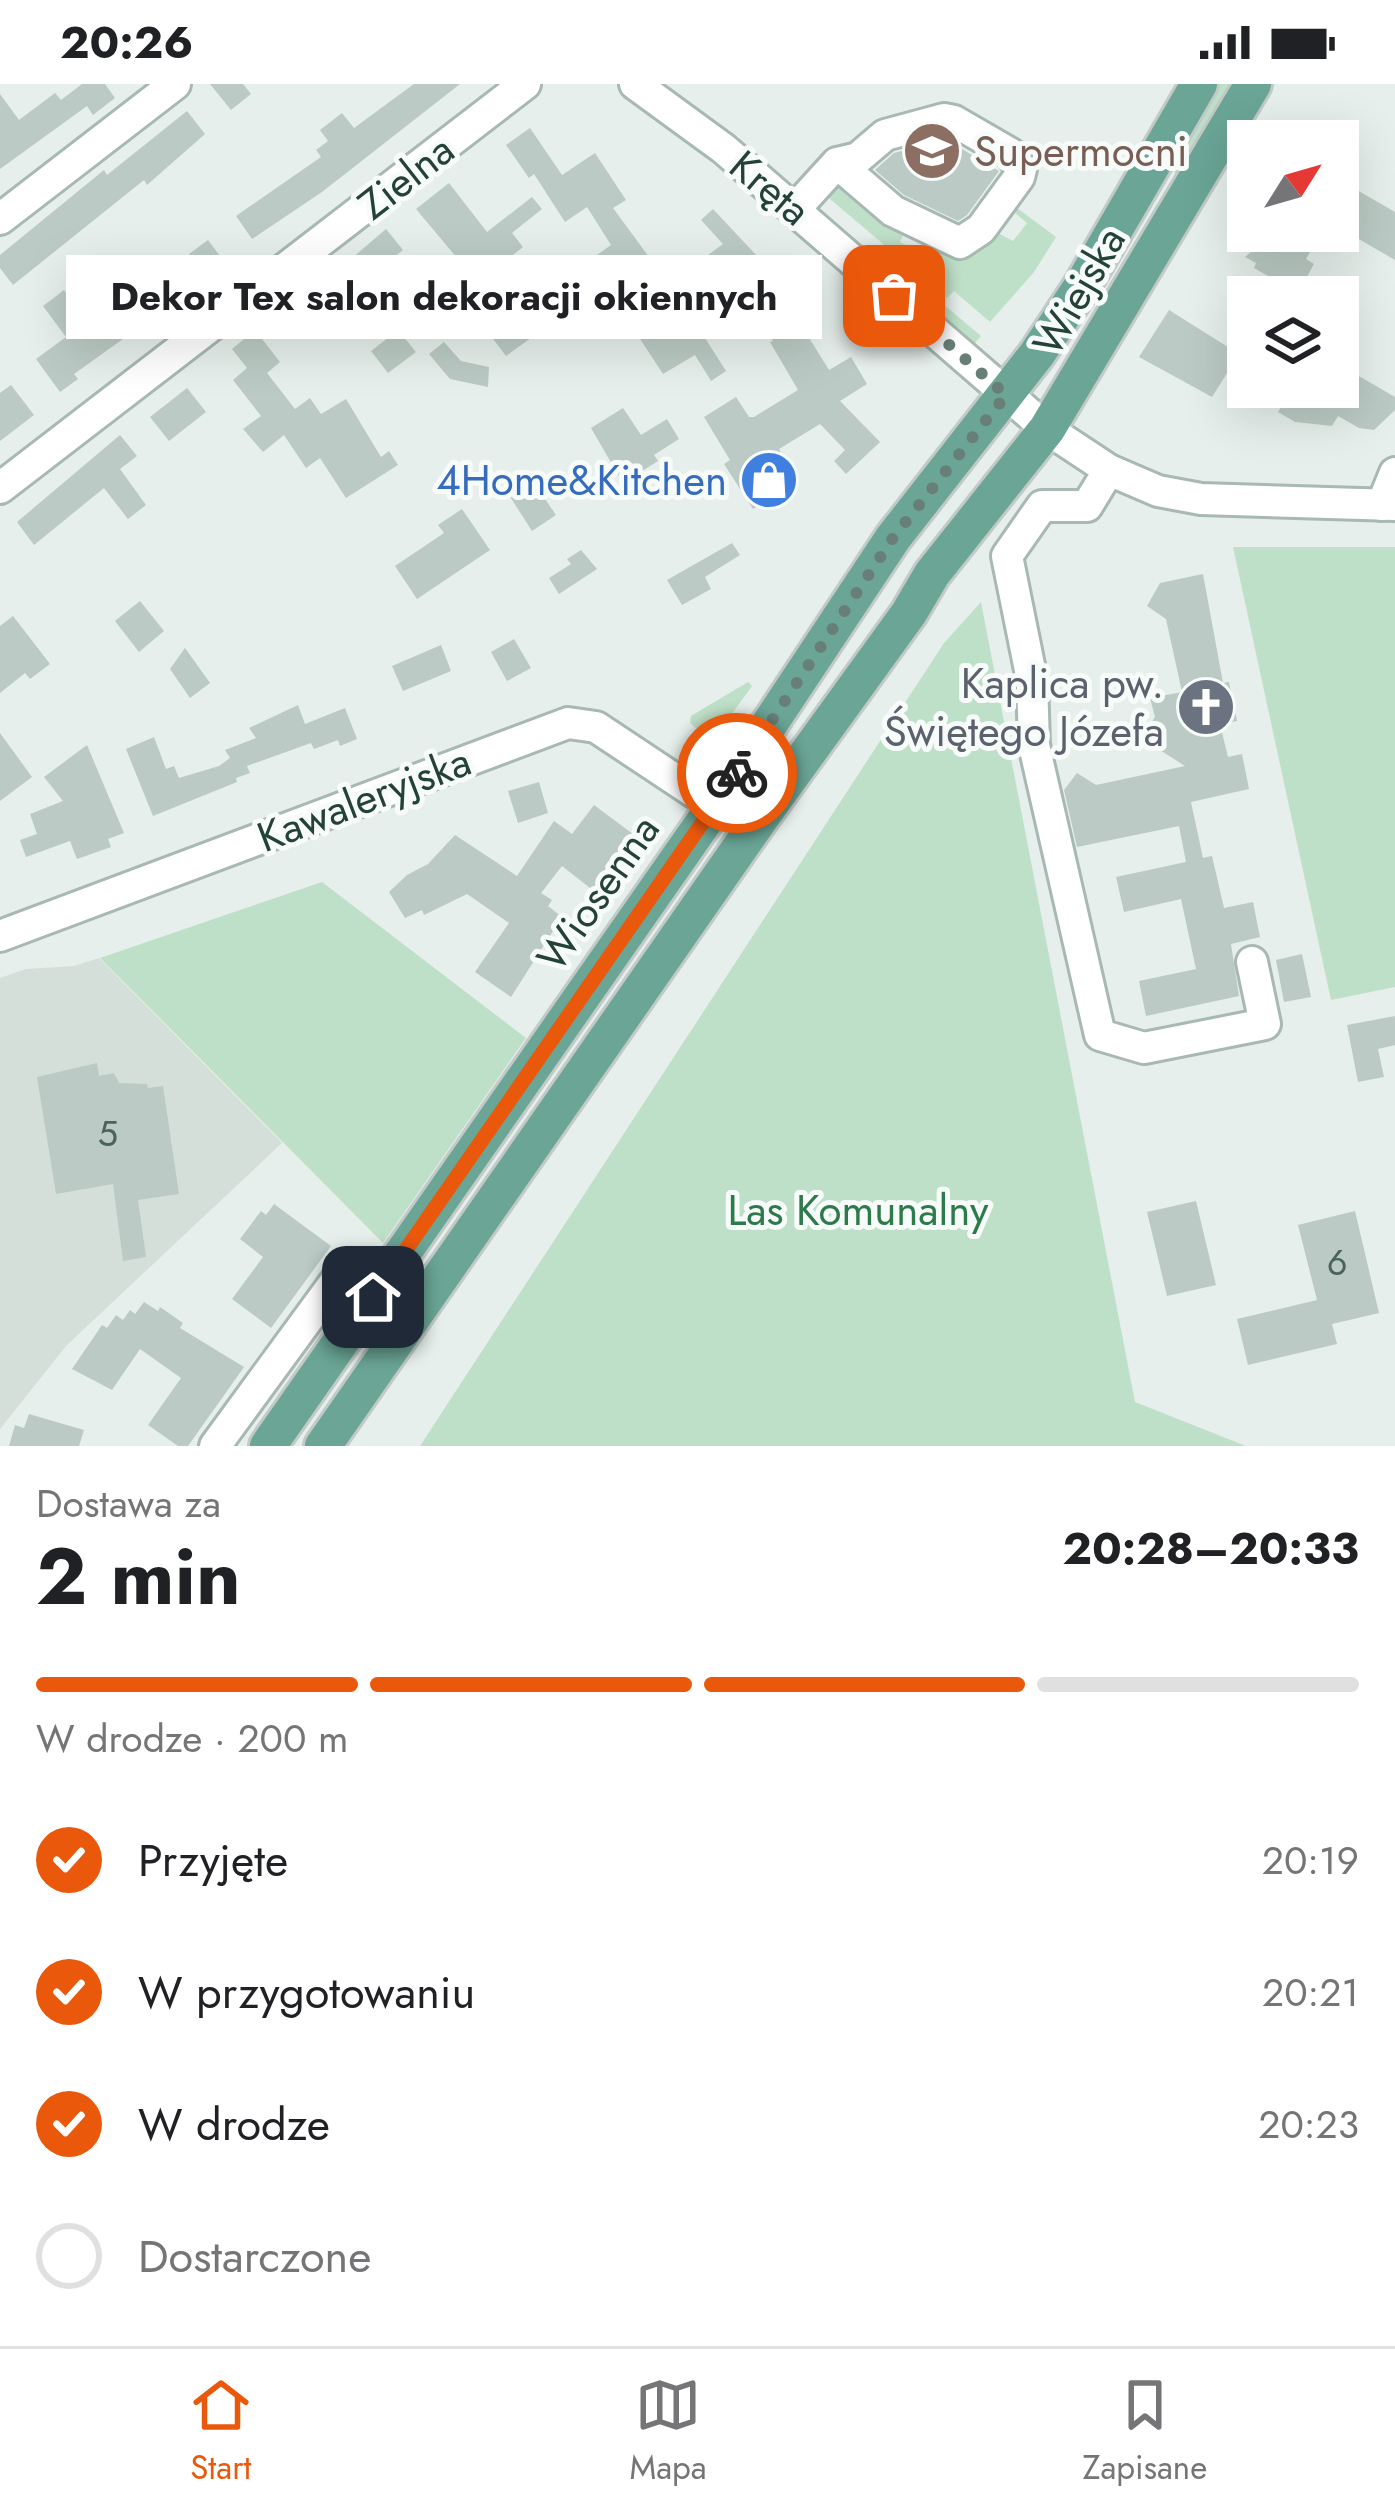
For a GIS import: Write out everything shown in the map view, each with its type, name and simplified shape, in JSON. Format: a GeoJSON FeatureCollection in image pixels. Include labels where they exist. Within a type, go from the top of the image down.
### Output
{"type":"FeatureCollection","features":[{"type":"Feature","properties":{"kind":"main road","name":"Wiejska"},"geometry":{"type":"LineString","coordinates":[[1006,395],[1082,286],[1199,84]]}},
{"type":"Feature","properties":{"kind":"main road","name":"Wiejska"},"geometry":{"type":"LineString","coordinates":[[1047,429],[1252,84]]}},
{"type":"Feature","properties":{"kind":"main road"},"geometry":{"type":"LineString","coordinates":[[1082,286],[1120,310]]}},
{"type":"Feature","properties":{"kind":"main road","name":"Wiosenna"},"geometry":{"type":"LineString","coordinates":[[268,1446],[715,806],[893,538],[1006,395]]}},
{"type":"Feature","properties":{"kind":"main road"},"geometry":{"type":"LineString","coordinates":[[322,1446],[762,816],[909,614],[932,574],[1047,429]]}},
{"type":"Feature","properties":{"kind":"main road"},"geometry":{"type":"LineString","coordinates":[[315,1381],[316,1392],[330,1407],[346,1408],[355,1401]]}},
{"type":"Feature","properties":{"kind":"street"},"geometry":{"type":"LineString","coordinates":[[0,219],[175,84]]}},
{"type":"Feature","properties":{"kind":"street","name":"Zielna"},"geometry":{"type":"LineString","coordinates":[[0,488],[526,84]]}},
{"type":"Feature","properties":{"kind":"street","name":"Kręta"},"geometry":{"type":"LineString","coordinates":[[649,87],[1006,395]]}},
{"type":"Feature","properties":{"kind":"street"},"geometry":{"type":"LineString","coordinates":[[795,209],[837,163],[858,158],[885,135],[944,119],[1011,154],[1021,169],[981,229],[961,243],[893,212],[837,163]]}},
{"type":"Feature","properties":{"kind":"street","name":"Wiejska"},"geometry":{"type":"LineString","coordinates":[[1006,395],[1047,429]]}},
{"type":"Feature","properties":{"kind":"street"},"geometry":{"type":"LineString","coordinates":[[1047,429],[1109,470],[1158,491],[1201,499],[1389,505],[1395,473]]}},
{"type":"Feature","properties":{"kind":"street"},"geometry":{"type":"LineString","coordinates":[[1109,470],[1087,506],[1042,506],[1007,556],[1032,680],[1034,745],[1100,1035],[1144,1048],[1265,1024],[1252,962]]}},
{"type":"Feature","properties":{"kind":"street","name":"Kawaleryjska"},"geometry":{"type":"LineString","coordinates":[[0,936],[568,723],[596,727],[715,806]]}},
{"type":"Feature","properties":{"kind":"street"},"geometry":{"type":"LineString","coordinates":[[215,1446],[338,1278],[355,1273],[386,1275]]}},
{"type":"Feature","properties":{"kind":"shaded area"},"geometry":{"type":"Polygon","coordinates":[[[99,958],[282,1143],[66,1346],[0,1429],[0,978],[26,969],[74,966],[99,958]]]}},
{"type":"Feature","properties":{"kind":"green space"},"geometry":{"type":"Polygon","coordinates":[[[1218,84],[1231,84],[1178,175],[1174,173],[1218,84]]]}},
{"type":"Feature","properties":{"kind":"green space"},"geometry":{"type":"Polygon","coordinates":[[[833,180],[901,226],[900,242],[934,260],[941,250],[992,230],[1013,241],[1027,223],[1014,212],[1017,208],[1056,237],[1034,272],[990,322],[954,291],[947,298],[830,199],[824,191],[833,180]]]}},
{"type":"Feature","properties":{"kind":"green space"},"geometry":{"type":"Polygon","coordinates":[[[899,267],[981,336],[973,345],[927,306],[899,267]]]}},
{"type":"Feature","properties":{"kind":"green space"},"geometry":{"type":"Polygon","coordinates":[[[1233,547],[1395,547],[1395,987],[1331,1000],[1233,547]]]}},
{"type":"Feature","properties":{"kind":"green space","name":"Las Komunalny"},"geometry":{"type":"Polygon","coordinates":[[[981,602],[1135,1402],[1246,1446],[420,1446],[944,643],[981,602]]]}},
{"type":"Feature","properties":{"kind":"green space"},"geometry":{"type":"Polygon","coordinates":[[[748,682],[752,686],[728,719],[702,733],[690,723],[691,716],[748,682]]]}},
{"type":"Feature","properties":{"kind":"green space"},"geometry":{"type":"Polygon","coordinates":[[[322,882],[526,1038],[383,1243],[100,958],[322,882]]]}},
{"type":"Feature","properties":{"kind":"building"},"geometry":{"type":"Polygon","coordinates":[[[82,84],[105,84],[115,98],[93,115],[87,106],[0,169],[0,94],[19,120],[55,93],[61,100],[82,84]]]}},
{"type":"Feature","properties":{"kind":"building"},"geometry":{"type":"Polygon","coordinates":[[[210,84],[243,84],[251,94],[231,110],[210,84]]]}},
{"type":"Feature","properties":{"kind":"building"},"geometry":{"type":"Polygon","coordinates":[[[414,84],[460,84],[322,192],[252,239],[236,216],[321,157],[316,150],[328,141],[320,130],[342,113],[354,128],[414,84]]]}},
{"type":"Feature","properties":{"kind":"building"},"geometry":{"type":"Polygon","coordinates":[[[187,111],[205,134],[147,185],[144,180],[13,285],[0,268],[0,255],[104,170],[107,175],[187,111]]]}},
{"type":"Feature","properties":{"kind":"building"},"geometry":{"type":"Polygon","coordinates":[[[530,128],[562,175],[595,153],[626,200],[613,208],[649,257],[629,271],[659,312],[694,290],[682,274],[723,244],[701,220],[713,209],[772,272],[829,370],[851,357],[867,384],[840,401],[880,442],[846,474],[834,461],[845,450],[820,424],[779,449],[798,481],[753,509],[724,464],[730,460],[704,417],[736,397],[749,417],[754,417],[798,390],[773,341],[737,287],[691,316],[726,371],[711,381],[695,355],[663,374],[608,290],[597,297],[577,269],[611,245],[587,207],[565,222],[534,174],[529,178],[506,145],[530,128]]]}},
{"type":"Feature","properties":{"kind":"building"},"geometry":{"type":"Polygon","coordinates":[[[945,139],[999,171],[958,221],[904,195],[875,170],[894,153],[945,139]]]}},
{"type":"Feature","properties":{"kind":"building"},"geometry":{"type":"Polygon","coordinates":[[[449,183],[487,232],[532,197],[542,209],[512,233],[523,247],[478,283],[416,209],[449,183]]]}},
{"type":"Feature","properties":{"kind":"building"},"geometry":{"type":"Polygon","coordinates":[[[1359,191],[1395,212],[1395,260],[1359,239],[1359,191]]]}},
{"type":"Feature","properties":{"kind":"building"},"geometry":{"type":"Polygon","coordinates":[[[386,229],[403,250],[331,307],[317,288],[386,229]]]}},
{"type":"Feature","properties":{"kind":"building"},"geometry":{"type":"Polygon","coordinates":[[[208,240],[223,260],[203,274],[189,254],[208,240]]]}},
{"type":"Feature","properties":{"kind":"building"},"geometry":{"type":"Polygon","coordinates":[[[1251,252],[1310,252],[1306,259],[1314,264],[1307,276],[1268,276],[1245,257],[1251,252]]]}},
{"type":"Feature","properties":{"kind":"building"},"geometry":{"type":"Polygon","coordinates":[[[429,271],[447,294],[414,319],[396,296],[429,271]]]}},
{"type":"Feature","properties":{"kind":"building"},"geometry":{"type":"Polygon","coordinates":[[[154,279],[172,304],[74,374],[78,379],[60,392],[36,359],[66,337],[43,306],[64,290],[90,325],[154,279]]]}},
{"type":"Feature","properties":{"kind":"building"},"geometry":{"type":"Polygon","coordinates":[[[1169,310],[1227,346],[1227,373],[1212,397],[1139,357],[1169,310]]]}},
{"type":"Feature","properties":{"kind":"building"},"geometry":{"type":"Polygon","coordinates":[[[512,312],[531,338],[506,356],[487,331],[512,312]]]}},
{"type":"Feature","properties":{"kind":"building"},"geometry":{"type":"Polygon","coordinates":[[[255,330],[280,362],[267,373],[295,409],[310,398],[321,414],[346,399],[381,457],[389,451],[398,465],[346,498],[320,458],[306,468],[284,435],[263,452],[243,429],[261,416],[233,380],[247,368],[232,349],[255,330]]]}},
{"type":"Feature","properties":{"kind":"building"},"geometry":{"type":"Polygon","coordinates":[[[398,330],[416,352],[388,373],[371,351],[398,330]]]}},
{"type":"Feature","properties":{"kind":"building"},"geometry":{"type":"Polygon","coordinates":[[[444,342],[461,361],[489,367],[488,387],[450,379],[429,354],[444,342]]]}},
{"type":"Feature","properties":{"kind":"building"},"geometry":{"type":"Polygon","coordinates":[[[1359,376],[1395,397],[1395,410],[1374,430],[1338,416],[1332,426],[1295,422],[1278,412],[1280,408],[1359,408],[1359,376]]]}},
{"type":"Feature","properties":{"kind":"building"},"geometry":{"type":"Polygon","coordinates":[[[11,385],[34,415],[0,441],[0,393],[11,385]]]}},
{"type":"Feature","properties":{"kind":"building"},"geometry":{"type":"Polygon","coordinates":[[[187,388],[206,412],[169,441],[150,417],[187,388]]]}},
{"type":"Feature","properties":{"kind":"building"},"geometry":{"type":"Polygon","coordinates":[[[623,408],[641,435],[667,419],[679,439],[654,455],[658,461],[623,483],[591,428],[623,408]]]}},
{"type":"Feature","properties":{"kind":"building"},"geometry":{"type":"Polygon","coordinates":[[[120,435],[137,456],[120,469],[146,505],[128,519],[104,488],[34,545],[17,522],[120,435]]]}},
{"type":"Feature","properties":{"kind":"building"},"geometry":{"type":"Polygon","coordinates":[[[538,471],[551,491],[543,496],[556,515],[532,531],[507,492],[538,471]]]}},
{"type":"Feature","properties":{"kind":"building"},"geometry":{"type":"Polygon","coordinates":[[[462,509],[490,550],[417,599],[395,566],[444,533],[438,525],[462,509]]]}},
{"type":"Feature","properties":{"kind":"building"},"geometry":{"type":"Polygon","coordinates":[[[732,543],[740,555],[705,577],[711,589],[682,605],[667,580],[732,543]]]}},
{"type":"Feature","properties":{"kind":"building"},"geometry":{"type":"Polygon","coordinates":[[[581,550],[597,569],[559,594],[549,578],[571,564],[567,559],[581,550]]]}},
{"type":"Feature","properties":{"kind":"building"},"geometry":{"type":"Polygon","coordinates":[[[1203,574],[1223,683],[1229,682],[1237,721],[1220,724],[1228,757],[1242,754],[1249,789],[1191,802],[1203,858],[1212,856],[1224,908],[1253,902],[1260,937],[1231,944],[1239,996],[1146,1016],[1139,981],[1196,969],[1181,899],[1124,912],[1116,877],[1186,862],[1179,826],[1077,847],[1064,790],[1077,773],[1096,785],[1185,766],[1141,738],[1155,717],[1150,698],[1182,692],[1166,619],[1147,606],[1160,583],[1203,574]]]}},
{"type":"Feature","properties":{"kind":"building"},"geometry":{"type":"Polygon","coordinates":[[[140,601],[164,631],[139,652],[115,621],[140,601]]]}},
{"type":"Feature","properties":{"kind":"building"},"geometry":{"type":"Polygon","coordinates":[[[13,616],[50,664],[30,679],[25,673],[0,693],[0,626],[13,616]]]}},
{"type":"Feature","properties":{"kind":"building"},"geometry":{"type":"Polygon","coordinates":[[[514,639],[531,668],[507,681],[491,652],[514,639]]]}},
{"type":"Feature","properties":{"kind":"building"},"geometry":{"type":"Polygon","coordinates":[[[441,645],[451,671],[403,691],[392,666],[441,645]]]}},
{"type":"Feature","properties":{"kind":"building"},"geometry":{"type":"Polygon","coordinates":[[[185,648],[210,683],[190,698],[170,669],[185,648]]]}},
{"type":"Feature","properties":{"kind":"building"},"geometry":{"type":"Polygon","coordinates":[[[298,705],[305,724],[345,708],[357,739],[314,749],[311,743],[247,766],[250,773],[236,778],[237,782],[153,816],[126,749],[154,737],[166,769],[174,766],[179,778],[219,766],[230,758],[225,750],[256,738],[249,728],[298,705]]]}},
{"type":"Feature","properties":{"kind":"building"},"geometry":{"type":"Polygon","coordinates":[[[0,733],[32,777],[0,801],[0,733]]]}},
{"type":"Feature","properties":{"kind":"building"},"geometry":{"type":"Polygon","coordinates":[[[87,745],[124,833],[108,839],[111,847],[77,859],[70,841],[26,857],[20,840],[37,834],[30,814],[63,801],[44,777],[87,745]]]}},
{"type":"Feature","properties":{"kind":"building"},"geometry":{"type":"Polygon","coordinates":[[[539,782],[548,813],[518,823],[508,791],[539,782]]]}},
{"type":"Feature","properties":{"kind":"building"},"geometry":{"type":"Polygon","coordinates":[[[594,805],[645,843],[599,895],[562,866],[541,893],[552,900],[548,906],[562,917],[511,997],[475,972],[509,923],[467,894],[424,915],[422,910],[405,918],[389,892],[428,864],[455,835],[517,876],[554,821],[572,834],[594,805]]]}},
{"type":"Feature","properties":{"kind":"building"},"geometry":{"type":"Polygon","coordinates":[[[1302,954],[1311,997],[1284,1002],[1276,960],[1302,954]]]}},
{"type":"Feature","properties":{"kind":"building"},"geometry":{"type":"Polygon","coordinates":[[[1395,1016],[1395,1045],[1378,1049],[1384,1077],[1358,1082],[1347,1025],[1395,1016]]]}},
{"type":"Feature","properties":{"kind":"building"},"geometry":{"type":"Polygon","coordinates":[[[97,1063],[99,1076],[114,1073],[119,1083],[163,1086],[179,1194],[138,1200],[146,1257],[123,1261],[113,1184],[56,1194],[37,1077],[97,1063]]]}},
{"type":"Feature","properties":{"kind":"building"},"geometry":{"type":"Polygon","coordinates":[[[1196,1201],[1216,1285],[1167,1296],[1147,1212],[1196,1201]]]}},
{"type":"Feature","properties":{"kind":"building"},"geometry":{"type":"Polygon","coordinates":[[[274,1204],[331,1246],[271,1328],[232,1299],[263,1257],[240,1239],[261,1211],[266,1215],[274,1204]]]}},
{"type":"Feature","properties":{"kind":"building"},"geometry":{"type":"Polygon","coordinates":[[[1355,1211],[1379,1313],[1332,1324],[1337,1344],[1248,1365],[1237,1319],[1317,1300],[1298,1225],[1355,1211]]]}},
{"type":"Feature","properties":{"kind":"building"},"geometry":{"type":"Polygon","coordinates":[[[144,1302],[158,1311],[160,1307],[183,1323],[180,1328],[244,1367],[188,1446],[178,1446],[148,1425],[181,1378],[140,1349],[112,1390],[72,1369],[102,1325],[107,1328],[116,1315],[123,1320],[130,1310],[135,1314],[144,1302]]]}},
{"type":"Feature","properties":{"kind":"building"},"geometry":{"type":"Polygon","coordinates":[[[29,1414],[84,1430],[79,1446],[9,1446],[15,1425],[24,1428],[29,1414]]]}},
{"type":"Feature","properties":{"kind":"way so far"},"geometry":{"type":"LineString","coordinates":[[737,773],[893,538],[1006,395],[894,296]]}},
{"type":"Feature","properties":{"kind":"place","name":"Supermocni"},"geometry":{"type":"Point","coordinates":[932,151]}},
{"type":"Feature","properties":{"kind":"place","name":"Dekor Tex salon dekoracji okiennych"},"geometry":{"type":"Point","coordinates":[894,296]}},
{"type":"Feature","properties":{"kind":"place","name":"4Home&Kitchen"},"geometry":{"type":"Point","coordinates":[769,480]}},
{"type":"Feature","properties":{"kind":"place","name":"Kaplica pw. Świętego Józefa"},"geometry":{"type":"Point","coordinates":[1206,707]}},
{"type":"Feature","properties":{"kind":"route"},"geometry":{"type":"LineString","coordinates":[[373,1297],[737,773]]}}]}
